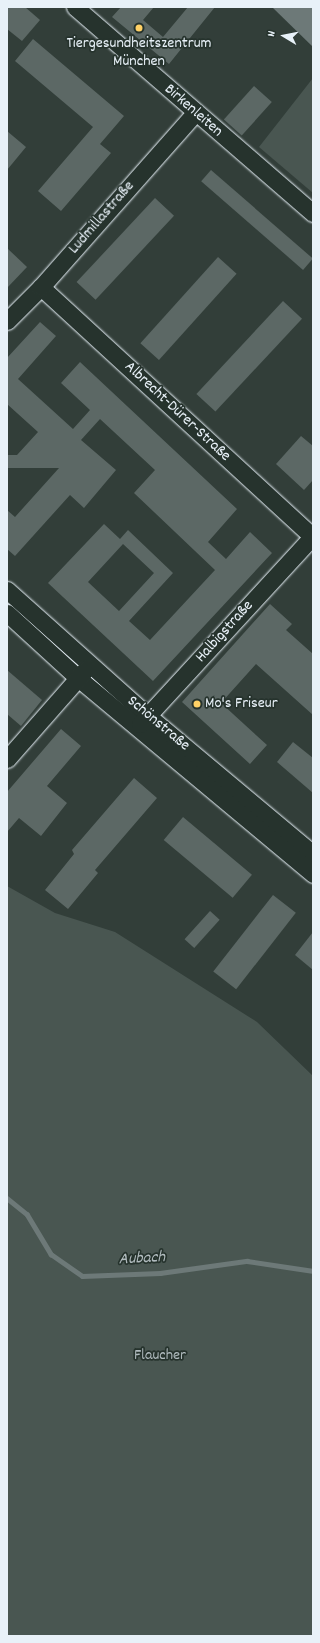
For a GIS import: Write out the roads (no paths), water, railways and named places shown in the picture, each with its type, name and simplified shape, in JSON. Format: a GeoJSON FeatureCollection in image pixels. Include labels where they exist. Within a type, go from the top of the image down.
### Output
{"type":"FeatureCollection","features":[{"type":"Feature","properties":{"kind":"street","name":"Birkenleiten"},"geometry":{"type":"LineString","coordinates":[[75,7],[195,113],[313,213]]}},
{"type":"Feature","properties":{"kind":"street","name":"Ludmillastraße"},"geometry":{"type":"LineString","coordinates":[[7,321],[41,287],[195,113]]}},
{"type":"Feature","properties":{"kind":"street","name":"Albrecht-Dürer-Straße"},"geometry":{"type":"LineString","coordinates":[[41,287],[313,537]]}},
{"type":"Feature","properties":{"kind":"street","name":"Halbigstraße"},"geometry":{"type":"LineString","coordinates":[[142,722],[313,537]]}},
{"type":"Feature","properties":{"kind":"street","name":"Schönstraße"},"geometry":{"type":"LineString","coordinates":[[7,590],[90,665],[142,722],[313,874]]}},
{"type":"Feature","properties":{"kind":"street","name":"Schönstraße"},"geometry":{"type":"LineString","coordinates":[[7,613],[78,678],[142,722],[313,854]]}},
{"type":"Feature","properties":{"kind":"street"},"geometry":{"type":"LineString","coordinates":[[7,759],[90,665]]}},
{"type":"Feature","properties":{"kind":"waterway","name":"Aubach"},"geometry":{"type":"LineString","coordinates":[[7,1198],[27,1214],[51,1254],[82,1276],[160,1273],[247,1261],[313,1271]]}},
{"type":"Feature","properties":{"kind":"place","name":"Tiergesundheitszentrum München"},"geometry":{"type":"Point","coordinates":[139,28]}},
{"type":"Feature","properties":{"kind":"place","name":"Mo's Friseur"},"geometry":{"type":"Point","coordinates":[197,704]}},
{"type":"Feature","properties":{"kind":"park label","name":"Flaucher"},"geometry":{"type":"Point","coordinates":[160,1356]}}]}
